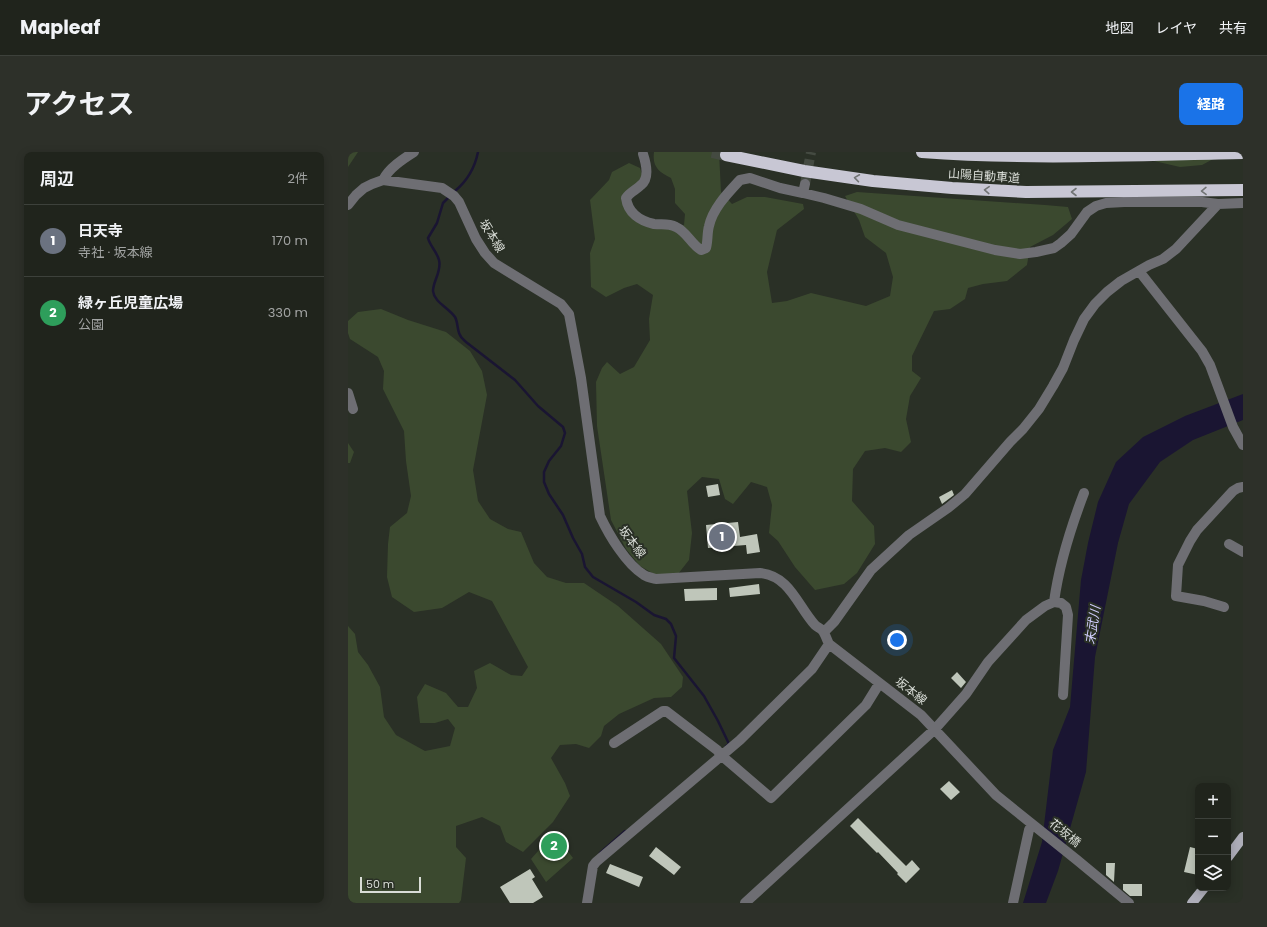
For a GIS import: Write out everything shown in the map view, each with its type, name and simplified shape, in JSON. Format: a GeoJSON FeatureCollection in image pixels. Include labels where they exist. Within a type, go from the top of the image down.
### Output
{"type":"FeatureCollection","features":[{"type":"Feature","properties":{"kind":"highway","name":"山陽自動車道"},"geometry":{"type":"LineString","coordinates":[[922,152],[1054,156],[1243,153]]}},
{"type":"Feature","properties":{"kind":"highway","name":"山陽自動車道"},"geometry":{"type":"LineString","coordinates":[[726,155],[804,171],[874,181],[952,188],[1026,192],[1243,190]]}},
{"type":"Feature","properties":{"kind":"main road"},"geometry":{"type":"LineString","coordinates":[[1230,855],[1243,837]]}},
{"type":"Feature","properties":{"kind":"main road"},"geometry":{"type":"LineString","coordinates":[[1192,903],[1202,891]]}},
{"type":"Feature","properties":{"kind":"street"},"geometry":{"type":"LineString","coordinates":[[384,180],[386,174],[403,159],[414,152]]}},
{"type":"Feature","properties":{"kind":"street"},"geometry":{"type":"LineString","coordinates":[[641,153],[646,162],[646,177],[642,184],[626,198],[627,205],[633,214],[643,221],[676,227],[686,234],[696,247],[701,250],[706,248],[708,242],[708,227],[714,213],[740,180],[750,178],[780,188],[804,188],[824,198],[861,209],[905,227],[995,250],[1020,254],[1054,248],[1062,243],[1071,234],[1087,212],[1096,206],[1106,203],[1243,203]]}},
{"type":"Feature","properties":{"kind":"street","name":"坂本線"},"geometry":{"type":"LineString","coordinates":[[348,205],[364,188],[384,180],[442,188],[450,193],[459,202],[476,239],[494,264],[561,304],[569,314],[581,378],[600,516],[605,527],[621,552],[636,569],[644,575],[656,579],[760,573],[770,574],[780,580],[788,588],[815,625],[824,632],[829,644],[920,715],[996,795],[1034,826]]}},
{"type":"Feature","properties":{"kind":"street"},"geometry":{"type":"LineString","coordinates":[[824,632],[834,622],[871,570],[909,535],[948,508],[965,494],[1010,442],[1017,437],[1039,409],[1053,386],[1063,368],[1084,320],[1107,292],[1121,281],[1163,259],[1176,250],[1218,204]]}},
{"type":"Feature","properties":{"kind":"street"},"geometry":{"type":"LineString","coordinates":[[1139,271],[1202,351],[1210,365],[1243,445]]}},
{"type":"Feature","properties":{"kind":"street"},"geometry":{"type":"LineString","coordinates":[[348,393],[353,409]]}},
{"type":"Feature","properties":{"kind":"street"},"geometry":{"type":"LineString","coordinates":[[1224,607],[1204,601],[1176,596],[1178,565],[1197,530],[1233,491],[1238,488],[1243,488]]}},
{"type":"Feature","properties":{"kind":"street"},"geometry":{"type":"LineString","coordinates":[[1054,602],[1062,561],[1074,520],[1084,493]]}},
{"type":"Feature","properties":{"kind":"street"},"geometry":{"type":"LineString","coordinates":[[1229,544],[1243,552]]}},
{"type":"Feature","properties":{"kind":"street"},"geometry":{"type":"LineString","coordinates":[[746,903],[934,729],[966,694],[988,662],[1026,620],[1045,606],[1054,602],[1061,603],[1066,607],[1068,615],[1062,695]]}},
{"type":"Feature","properties":{"kind":"street"},"geometry":{"type":"LineString","coordinates":[[587,903],[593,866],[596,862],[720,754],[812,669],[829,644]]}},
{"type":"Feature","properties":{"kind":"street"},"geometry":{"type":"LineString","coordinates":[[614,743],[663,711],[666,711],[720,754],[771,798],[866,705],[879,684]]}},
{"type":"Feature","properties":{"kind":"street"},"geometry":{"type":"LineString","coordinates":[[1012,903],[1029,830],[1034,826]]}},
{"type":"Feature","properties":{"kind":"street","name":"花坂橋"},"geometry":{"type":"LineString","coordinates":[[1034,826],[1129,903]]}},
{"type":"Feature","properties":{"kind":"green space"},"geometry":{"type":"Polygon","coordinates":[[[348,152],[358,152],[348,167],[348,152]]]}},
{"type":"Feature","properties":{"kind":"green space"},"geometry":{"type":"Polygon","coordinates":[[[654,152],[719,152],[721,192],[732,204],[747,197],[765,197],[803,204],[804,209],[777,230],[767,272],[772,303],[787,301],[811,293],[866,306],[890,296],[893,277],[886,253],[865,237],[859,220],[845,196],[857,192],[1068,207],[1072,219],[1053,235],[1030,247],[1027,265],[1007,281],[983,284],[968,288],[965,299],[950,309],[934,311],[912,356],[912,371],[921,378],[910,396],[906,419],[911,442],[901,452],[885,448],[865,451],[853,469],[852,501],[874,526],[875,544],[857,573],[844,584],[815,590],[795,567],[778,541],[769,533],[772,505],[767,487],[751,482],[733,504],[725,499],[719,479],[702,477],[687,491],[692,533],[689,560],[678,574],[654,574],[640,566],[626,549],[611,520],[597,426],[596,382],[602,368],[607,362],[620,374],[634,367],[650,340],[649,319],[653,295],[637,284],[624,288],[606,297],[591,287],[590,253],[595,239],[590,200],[609,180],[612,172],[629,163],[640,168],[643,177],[623,206],[666,227],[684,225],[685,214],[675,203],[675,189],[671,178],[663,174],[655,165],[654,152]]]}},
{"type":"Feature","properties":{"kind":"green space"},"geometry":{"type":"Polygon","coordinates":[[[1226,152],[1202,165],[1180,167],[1154,161],[1226,152]]]}},
{"type":"Feature","properties":{"kind":"green space"},"geometry":{"type":"Polygon","coordinates":[[[381,309],[408,320],[446,332],[470,351],[482,371],[487,395],[473,470],[478,501],[490,519],[508,529],[521,532],[534,563],[547,577],[566,583],[584,583],[618,606],[661,644],[683,677],[682,687],[671,697],[654,698],[619,714],[604,726],[601,736],[589,748],[576,744],[560,745],[551,758],[565,783],[570,796],[553,822],[523,852],[506,842],[500,826],[482,817],[456,826],[456,847],[466,858],[461,900],[459,903],[348,903],[348,626],[355,634],[358,652],[368,665],[380,687],[384,717],[396,735],[425,751],[450,746],[455,728],[448,719],[435,723],[420,723],[417,697],[425,684],[446,693],[458,707],[468,707],[477,688],[474,671],[490,663],[511,675],[522,676],[528,667],[492,601],[469,592],[442,608],[414,612],[392,597],[387,577],[390,527],[407,513],[411,496],[406,461],[404,431],[383,389],[384,371],[378,357],[350,339],[348,333],[348,321],[358,312],[381,309]]]}},
{"type":"Feature","properties":{"kind":"green space"},"geometry":{"type":"Polygon","coordinates":[[[348,443],[354,452],[350,463],[348,463],[348,443]]]}},
{"type":"Feature","properties":{"kind":"green space"},"geometry":{"type":"Polygon","coordinates":[[[554,833],[573,858],[546,882],[531,859],[554,833]]]}},
{"type":"Feature","properties":{"kind":"water","name":"末武川"},"geometry":{"type":"Polygon","coordinates":[[[1243,394],[1243,420],[1193,440],[1160,462],[1129,504],[1118,543],[1095,657],[1086,772],[1058,871],[1046,903],[1023,903],[1042,842],[1053,750],[1070,707],[1081,580],[1098,502],[1116,462],[1143,437],[1185,416],[1243,394]]]}},
{"type":"Feature","properties":{"kind":"building"},"geometry":{"type":"Polygon","coordinates":[[[718,484],[720,495],[708,497],[706,486],[718,484]]]}},
{"type":"Feature","properties":{"kind":"building"},"geometry":{"type":"Polygon","coordinates":[[[952,490],[954,495],[942,504],[939,497],[952,490]]]}},
{"type":"Feature","properties":{"kind":"building"},"geometry":{"type":"Polygon","coordinates":[[[738,522],[740,537],[757,534],[760,552],[747,554],[746,545],[708,548],[706,525],[738,522]]]}},
{"type":"Feature","properties":{"kind":"building"},"geometry":{"type":"Polygon","coordinates":[[[759,584],[760,594],[730,597],[729,588],[759,584]]]}},
{"type":"Feature","properties":{"kind":"building"},"geometry":{"type":"Polygon","coordinates":[[[717,588],[717,600],[685,601],[684,589],[717,588]]]}},
{"type":"Feature","properties":{"kind":"building"},"geometry":{"type":"Polygon","coordinates":[[[957,672],[966,682],[961,688],[951,678],[957,672]]]}},
{"type":"Feature","properties":{"kind":"building"},"geometry":{"type":"Polygon","coordinates":[[[949,781],[960,792],[951,800],[940,789],[949,781]]]}},
{"type":"Feature","properties":{"kind":"building"},"geometry":{"type":"Polygon","coordinates":[[[858,818],[906,866],[912,860],[920,869],[906,883],[878,852],[877,853],[850,826],[858,818]]]}},
{"type":"Feature","properties":{"kind":"building"},"geometry":{"type":"Polygon","coordinates":[[[656,847],[681,867],[674,875],[649,856],[656,847]]]}},
{"type":"Feature","properties":{"kind":"building"},"geometry":{"type":"Polygon","coordinates":[[[1190,847],[1195,848],[1195,874],[1184,872],[1190,847]]]}},
{"type":"Feature","properties":{"kind":"building"},"geometry":{"type":"Polygon","coordinates":[[[1106,863],[1115,863],[1114,882],[1106,875],[1106,863]]]}},
{"type":"Feature","properties":{"kind":"building"},"geometry":{"type":"Polygon","coordinates":[[[610,864],[643,877],[639,887],[606,873],[610,864]]]}},
{"type":"Feature","properties":{"kind":"building"},"geometry":{"type":"Polygon","coordinates":[[[530,869],[535,877],[532,879],[543,897],[533,903],[510,903],[500,887],[530,869]]]}},
{"type":"Feature","properties":{"kind":"building"},"geometry":{"type":"Polygon","coordinates":[[[1123,884],[1142,884],[1142,896],[1130,896],[1123,890],[1123,884]]]}},
{"type":"Feature","properties":{"kind":"waterway"},"geometry":{"type":"LineString","coordinates":[[455,191],[470,173],[478,152]]}},
{"type":"Feature","properties":{"kind":"waterway"},"geometry":{"type":"LineString","coordinates":[[449,197],[443,203],[437,223],[428,238],[440,264],[433,287],[434,295],[439,302],[455,317],[460,336],[515,380],[538,406],[563,427],[565,433],[561,446],[549,461],[544,472],[544,482],[549,494],[563,515],[582,554],[585,567],[593,577],[636,602],[654,615],[666,619],[671,624],[676,636],[674,658],[704,696],[729,744],[726,746]]}},
{"type":"Feature","properties":{"kind":"waterway"},"geometry":{"type":"LineString","coordinates":[[600,853],[625,831]]}},
{"type":"Feature","properties":{"kind":"tunnel"},"geometry":{"type":"LineString","coordinates":[[712,152],[726,155]]}},
{"type":"Feature","properties":{"kind":"tunnel"},"geometry":{"type":"LineString","coordinates":[[805,184],[811,152]]}},
{"type":"Feature","properties":{"kind":"place","name":"日天寺"},"geometry":{"type":"Point","coordinates":[722,537]}},
{"type":"Feature","properties":{"kind":"place","name":"緑ヶ丘児童広場"},"geometry":{"type":"Point","coordinates":[554,846]}}]}
